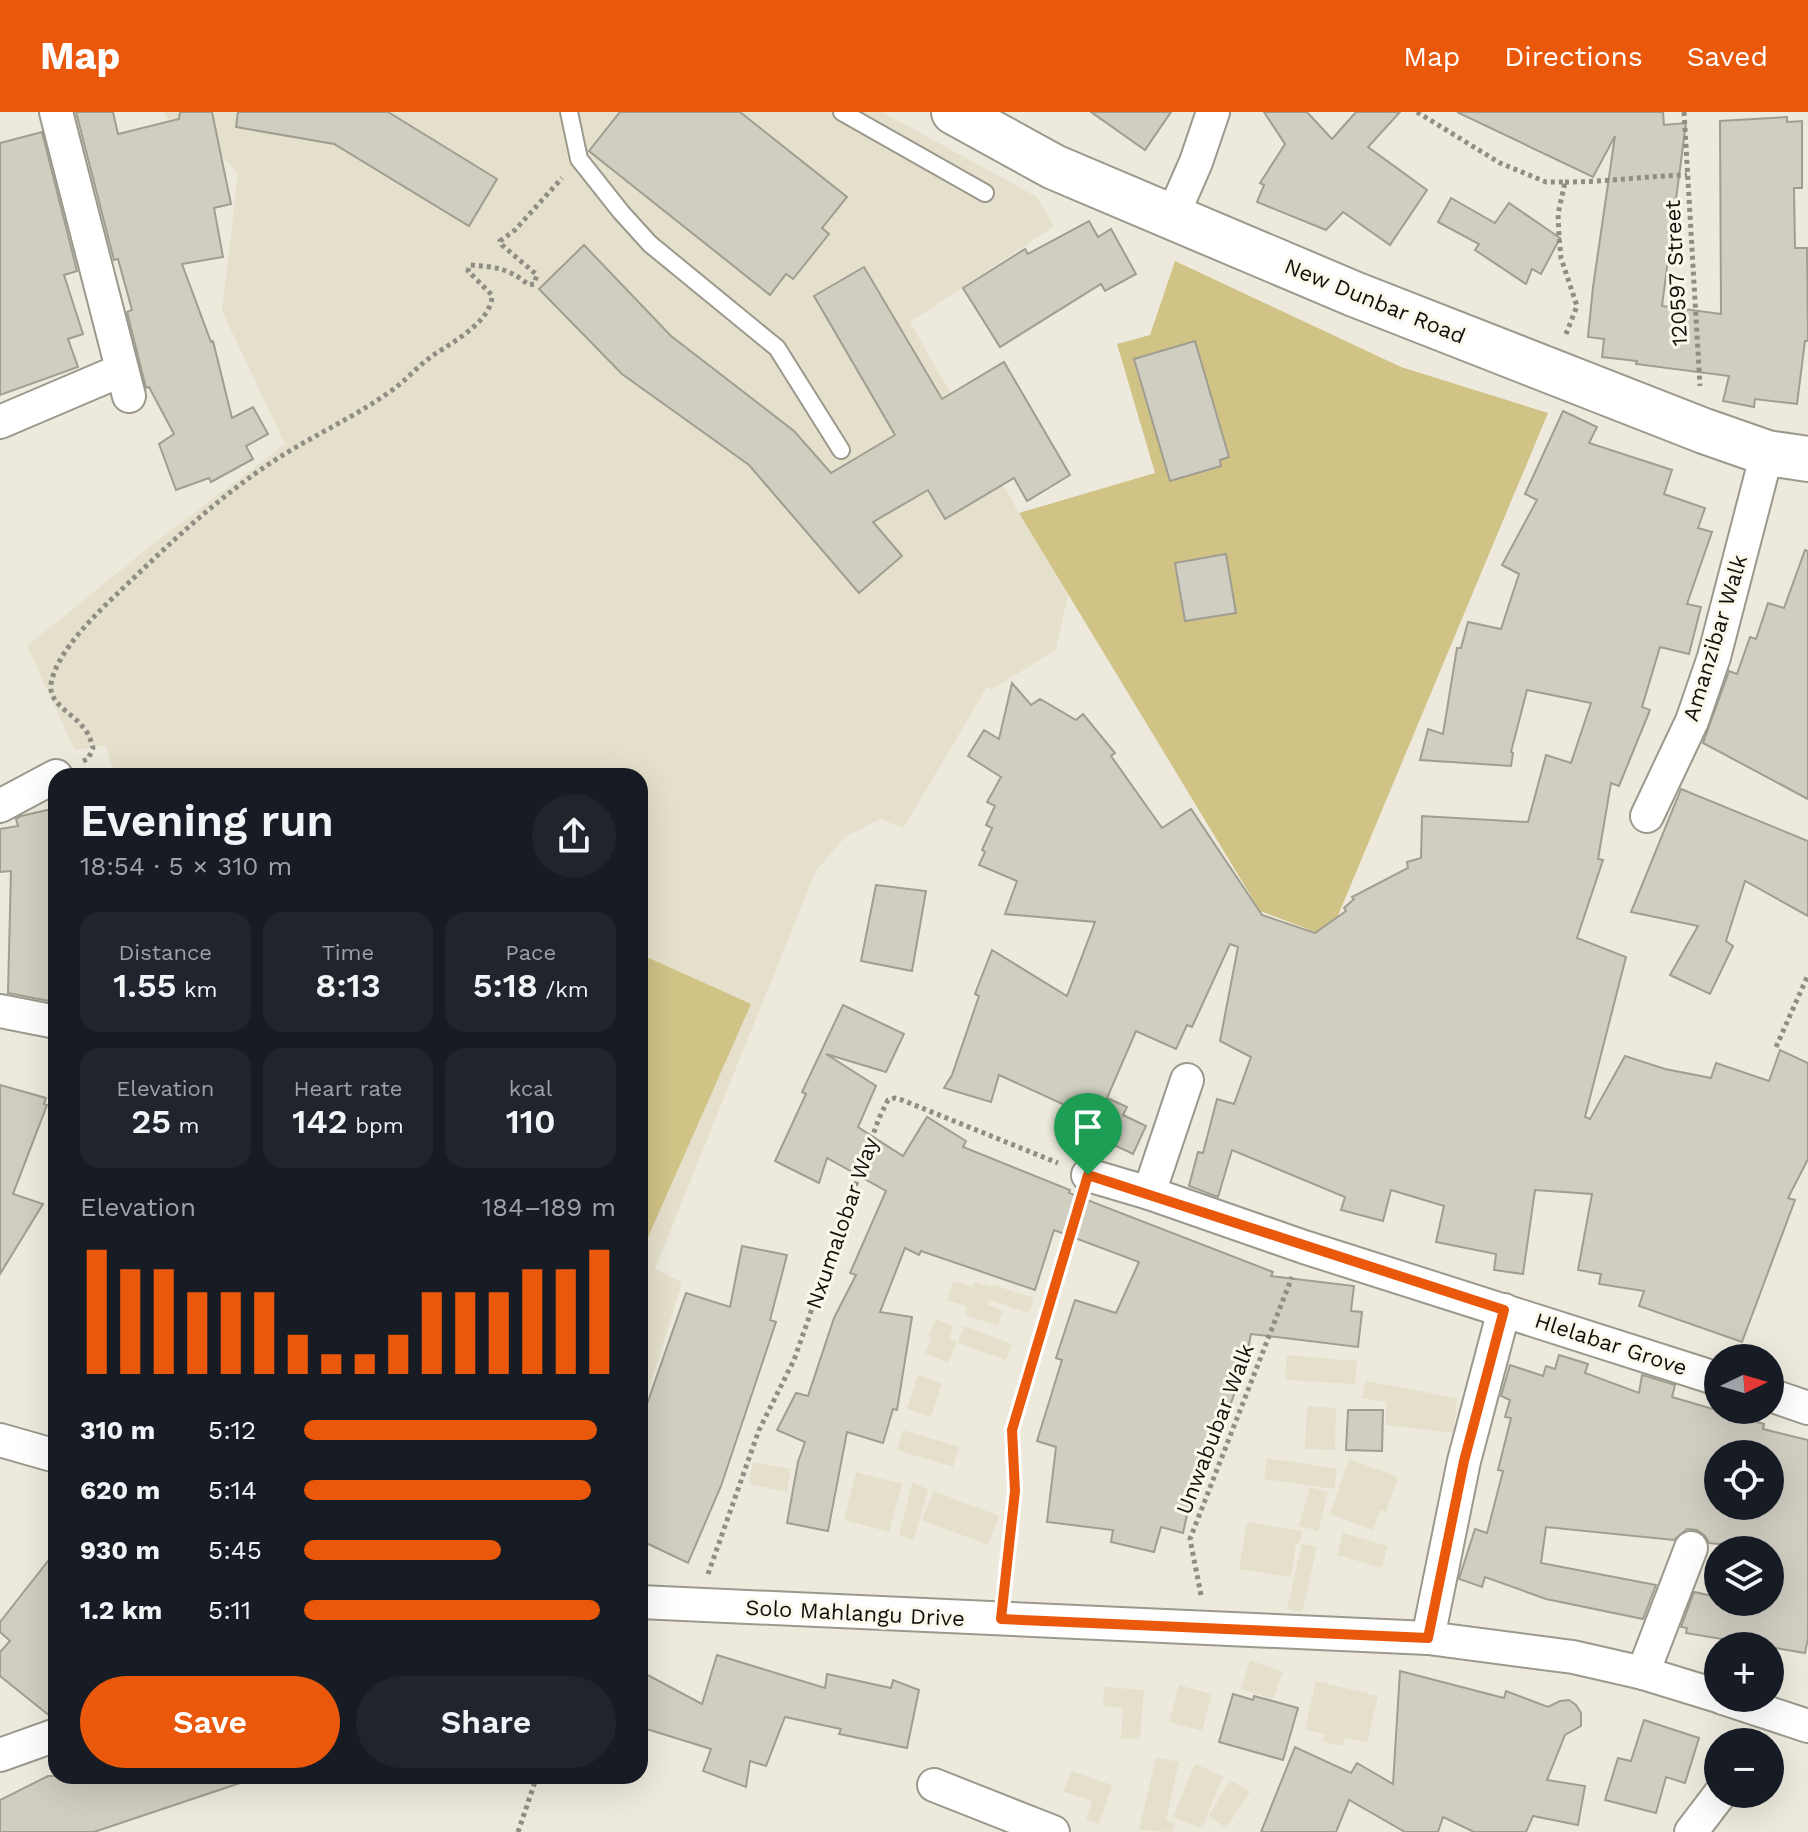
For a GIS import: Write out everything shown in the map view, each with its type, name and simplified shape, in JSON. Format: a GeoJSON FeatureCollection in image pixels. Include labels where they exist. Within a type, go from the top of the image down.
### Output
{"type":"FeatureCollection","features":[{"type":"Feature","properties":{"kind":"street"},"geometry":{"type":"LineString","coordinates":[[0,422],[126,383],[56,112]]}},
{"type":"Feature","properties":{"kind":"street","name":"New Dunbar Road"},"geometry":{"type":"LineString","coordinates":[[954,112],[1054,167],[1354,294],[1704,431],[1788,456]]}},
{"type":"Feature","properties":{"kind":"street"},"geometry":{"type":"LineString","coordinates":[[1172,217],[1213,112]]}},
{"type":"Feature","properties":{"kind":"street","name":"Amanzibar Walk"},"geometry":{"type":"LineString","coordinates":[[1647,816],[1692,721],[1788,456]]}},
{"type":"Feature","properties":{"kind":"street"},"geometry":{"type":"LineString","coordinates":[[0,806],[48,780]]}},
{"type":"Feature","properties":{"kind":"street"},"geometry":{"type":"LineString","coordinates":[[0,1011],[48,1020]]}},
{"type":"Feature","properties":{"kind":"street"},"geometry":{"type":"LineString","coordinates":[[1088,1175],[1149,1193],[1187,1080]]}},
{"type":"Feature","properties":{"kind":"street","name":"Hlelabar Grove"},"geometry":{"type":"LineString","coordinates":[[1149,1193],[1304,1247],[1704,1374]]}},
{"type":"Feature","properties":{"kind":"street","name":"Hlelabar Grove"},"geometry":{"type":"LineString","coordinates":[[1428,1638],[1464,1461],[1504,1310]]}},
{"type":"Feature","properties":{"kind":"street"},"geometry":{"type":"LineString","coordinates":[[1784,1400],[1808,1408]]}},
{"type":"Feature","properties":{"kind":"street"},"geometry":{"type":"LineString","coordinates":[[0,1440],[48,1454]]}},
{"type":"Feature","properties":{"kind":"street"},"geometry":{"type":"LineString","coordinates":[[1643,1673],[1691,1548]]}},
{"type":"Feature","properties":{"kind":"street","name":"Solo Mahlangu Drive"},"geometry":{"type":"LineString","coordinates":[[648,1603],[1428,1638],[1573,1657],[1643,1673],[1704,1692]]}},
{"type":"Feature","properties":{"kind":"street","name":"Solo Mahlangu Drive"},"geometry":{"type":"LineString","coordinates":[[1750,1712],[1782,1728]]}},
{"type":"Feature","properties":{"kind":"street"},"geometry":{"type":"LineString","coordinates":[[0,1755],[48,1738]]}},
{"type":"Feature","properties":{"kind":"street"},"geometry":{"type":"LineString","coordinates":[[934,1785],[1053,1832]]}},
{"type":"Feature","properties":{"kind":"street"},"geometry":{"type":"LineString","coordinates":[[1691,1832],[1709,1808]]}},
{"type":"Feature","properties":{"kind":"lane"},"geometry":{"type":"LineString","coordinates":[[569,112],[579,159],[621,212],[650,244],[777,348],[841,450]]}},
{"type":"Feature","properties":{"kind":"lane"},"geometry":{"type":"LineString","coordinates":[[842,112],[985,193]]}},
{"type":"Feature","properties":{"kind":"path"},"geometry":{"type":"LineString","coordinates":[[1417,112],[1500,163],[1546,182],[1687,175]]}},
{"type":"Feature","properties":{"kind":"path","name":"120597 Street"},"geometry":{"type":"LineString","coordinates":[[1684,112],[1704,431]]}},
{"type":"Feature","properties":{"kind":"path"},"geometry":{"type":"LineString","coordinates":[[71,768],[88,759],[93,748],[83,726],[52,695],[51,683],[60,661],[90,620],[188,526],[237,486],[391,392],[416,367],[472,330],[492,302],[492,295],[468,271],[470,265],[512,272],[529,285],[534,284],[537,275],[500,241],[515,230],[579,159]]}},
{"type":"Feature","properties":{"kind":"path"},"geometry":{"type":"LineString","coordinates":[[1551,371],[1577,306],[1561,258],[1558,214],[1565,182]]}},
{"type":"Feature","properties":{"kind":"path"},"geometry":{"type":"LineString","coordinates":[[1776,1047],[1808,975]]}},
{"type":"Feature","properties":{"kind":"path","name":"Nxumalobar Way"},"geometry":{"type":"LineString","coordinates":[[696,1606],[759,1430],[794,1360],[888,1100],[902,1100],[1088,1175]]}},
{"type":"Feature","properties":{"kind":"path"},"geometry":{"type":"LineString","coordinates":[[1001,1619],[1015,1491],[1012,1430],[1088,1175]]}},
{"type":"Feature","properties":{"kind":"path","name":"Unwabubar Walk"},"geometry":{"type":"LineString","coordinates":[[1208,1628],[1190,1539],[1304,1247]]}},
{"type":"Feature","properties":{"kind":"path"},"geometry":{"type":"LineString","coordinates":[[518,1832],[534,1784]]}},
{"type":"Feature","properties":{"kind":"shaded area"},"geometry":{"type":"Polygon","coordinates":[[[165,112],[882,112],[1037,197],[1054,226],[910,322],[1019,513],[1069,590],[1056,650],[992,689],[987,687],[903,828],[880,819],[845,837],[815,872],[655,1269],[682,1282],[648,1392],[648,768],[113,768],[106,745],[75,750],[27,646],[153,544],[285,444],[222,311],[238,173],[198,132],[170,129],[165,112]]]}},
{"type":"Feature","properties":{"kind":"shaded area"},"geometry":{"type":"Polygon","coordinates":[[[1175,261],[1401,367],[1548,413],[1329,937],[1260,911],[1019,513],[1155,473],[1117,344],[1150,335],[1175,261]]]}},
{"type":"Feature","properties":{"kind":"shaded area"},"geometry":{"type":"Polygon","coordinates":[[[648,958],[751,1004],[648,1237],[648,958]]]}},
{"type":"Feature","properties":{"kind":"shaded area"},"geometry":{"type":"Polygon","coordinates":[[[953,1281],[972,1287],[975,1282],[993,1285],[1034,1298],[1029,1313],[989,1300],[988,1305],[1003,1311],[998,1326],[965,1315],[967,1306],[947,1300],[953,1281]]]}},
{"type":"Feature","properties":{"kind":"shaded area"},"geometry":{"type":"Polygon","coordinates":[[[936,1319],[954,1327],[949,1338],[957,1342],[948,1363],[925,1353],[936,1319]]]}},
{"type":"Feature","properties":{"kind":"shaded area"},"geometry":{"type":"Polygon","coordinates":[[[964,1326],[1012,1344],[1006,1360],[958,1343],[964,1326]]]}},
{"type":"Feature","properties":{"kind":"shaded area"},"geometry":{"type":"Polygon","coordinates":[[[1287,1355],[1357,1361],[1355,1384],[1285,1380],[1287,1355]]]}},
{"type":"Feature","properties":{"kind":"shaded area"},"geometry":{"type":"Polygon","coordinates":[[[918,1375],[942,1383],[931,1417],[907,1409],[918,1375]]]}},
{"type":"Feature","properties":{"kind":"shaded area"},"geometry":{"type":"Polygon","coordinates":[[[1366,1381],[1457,1398],[1454,1433],[1386,1425],[1386,1402],[1362,1398],[1366,1381]]]}},
{"type":"Feature","properties":{"kind":"shaded area"},"geometry":{"type":"Polygon","coordinates":[[[1307,1406],[1336,1408],[1335,1450],[1305,1449],[1307,1406]]]}},
{"type":"Feature","properties":{"kind":"shaded area"},"geometry":{"type":"Polygon","coordinates":[[[903,1430],[959,1447],[953,1467],[897,1450],[903,1430]]]}},
{"type":"Feature","properties":{"kind":"shaded area"},"geometry":{"type":"Polygon","coordinates":[[[1267,1458],[1337,1469],[1334,1489],[1264,1479],[1267,1458]]]}},
{"type":"Feature","properties":{"kind":"shaded area"},"geometry":{"type":"Polygon","coordinates":[[[1349,1459],[1398,1477],[1386,1512],[1380,1510],[1373,1530],[1330,1514],[1349,1459]]]}},
{"type":"Feature","properties":{"kind":"shaded area"},"geometry":{"type":"Polygon","coordinates":[[[753,1462],[791,1469],[787,1492],[749,1484],[753,1462]]]}},
{"type":"Feature","properties":{"kind":"shaded area"},"geometry":{"type":"Polygon","coordinates":[[[856,1472],[902,1484],[889,1532],[844,1520],[856,1472]]]}},
{"type":"Feature","properties":{"kind":"shaded area"},"geometry":{"type":"Polygon","coordinates":[[[912,1483],[928,1489],[914,1540],[899,1535],[912,1483]]]}},
{"type":"Feature","properties":{"kind":"shaded area"},"geometry":{"type":"Polygon","coordinates":[[[1310,1487],[1328,1492],[1318,1531],[1299,1526],[1310,1487]]]}},
{"type":"Feature","properties":{"kind":"shaded area"},"geometry":{"type":"Polygon","coordinates":[[[934,1491],[999,1516],[988,1545],[922,1520],[934,1491]]]}},
{"type":"Feature","properties":{"kind":"shaded area"},"geometry":{"type":"Polygon","coordinates":[[[1247,1522],[1302,1531],[1300,1542],[1296,1544],[1291,1577],[1239,1569],[1247,1522]]]}},
{"type":"Feature","properties":{"kind":"shaded area"},"geometry":{"type":"Polygon","coordinates":[[[1343,1533],[1388,1546],[1382,1568],[1337,1555],[1343,1533]]]}},
{"type":"Feature","properties":{"kind":"shaded area"},"geometry":{"type":"Polygon","coordinates":[[[1302,1544],[1317,1547],[1302,1612],[1287,1609],[1302,1544]]]}},
{"type":"Feature","properties":{"kind":"shaded area"},"geometry":{"type":"Polygon","coordinates":[[[1250,1660],[1283,1672],[1273,1699],[1241,1689],[1250,1660]]]}},
{"type":"Feature","properties":{"kind":"shaded area"},"geometry":{"type":"Polygon","coordinates":[[[1316,1681],[1378,1696],[1367,1743],[1345,1738],[1342,1746],[1323,1742],[1325,1734],[1305,1729],[1316,1681]]]}},
{"type":"Feature","properties":{"kind":"shaded area"},"geometry":{"type":"Polygon","coordinates":[[[1179,1685],[1212,1694],[1202,1731],[1169,1722],[1179,1685]]]}},
{"type":"Feature","properties":{"kind":"shaded area"},"geometry":{"type":"Polygon","coordinates":[[[1104,1687],[1144,1690],[1140,1739],[1121,1738],[1123,1708],[1103,1706],[1104,1687]]]}},
{"type":"Feature","properties":{"kind":"shaded area"},"geometry":{"type":"Polygon","coordinates":[[[1156,1757],[1179,1762],[1166,1820],[1175,1823],[1173,1832],[1139,1830],[1156,1757]]]}},
{"type":"Feature","properties":{"kind":"shaded area"},"geometry":{"type":"Polygon","coordinates":[[[1195,1764],[1223,1776],[1202,1828],[1173,1817],[1195,1764]]]}},
{"type":"Feature","properties":{"kind":"shaded area"},"geometry":{"type":"Polygon","coordinates":[[[1071,1771],[1112,1785],[1099,1824],[1086,1820],[1092,1801],[1064,1792],[1071,1771]]]}},
{"type":"Feature","properties":{"kind":"shaded area"},"geometry":{"type":"Polygon","coordinates":[[[1230,1780],[1250,1792],[1226,1828],[1209,1816],[1230,1780]]]}},
{"type":"Feature","properties":{"kind":"building"},"geometry":{"type":"Polygon","coordinates":[[[76,112],[113,112],[118,134],[179,119],[180,112],[212,112],[231,204],[214,208],[223,257],[182,264],[213,341],[232,418],[253,407],[268,434],[246,446],[253,459],[211,482],[209,478],[176,490],[159,444],[174,434],[149,387],[146,388],[127,312],[132,310],[118,259],[114,260],[76,112]]]}},
{"type":"Feature","properties":{"kind":"building"},"geometry":{"type":"Polygon","coordinates":[[[238,112],[388,112],[497,179],[469,226],[334,144],[236,127],[238,112]]]}},
{"type":"Feature","properties":{"kind":"building"},"geometry":{"type":"Polygon","coordinates":[[[620,112],[740,112],[847,197],[822,228],[829,234],[793,279],[786,274],[770,295],[589,151],[620,112]]]}},
{"type":"Feature","properties":{"kind":"building"},"geometry":{"type":"Polygon","coordinates":[[[1091,112],[1171,112],[1145,150],[1091,112]]]}},
{"type":"Feature","properties":{"kind":"building"},"geometry":{"type":"Polygon","coordinates":[[[1264,112],[1307,112],[1332,139],[1356,112],[1400,112],[1368,147],[1427,190],[1390,245],[1343,212],[1326,230],[1257,202],[1264,185],[1260,183],[1285,144],[1264,112]]]}},
{"type":"Feature","properties":{"kind":"building"},"geometry":{"type":"Polygon","coordinates":[[[1457,112],[1663,112],[1664,125],[1686,123],[1662,306],[1721,314],[1720,121],[1787,117],[1787,122],[1802,121],[1802,188],[1794,188],[1795,248],[1807,248],[1808,341],[1805,341],[1797,404],[1755,399],[1754,407],[1723,401],[1729,376],[1602,357],[1604,339],[1588,337],[1615,136],[1593,177],[1457,112]]]}},
{"type":"Feature","properties":{"kind":"building"},"geometry":{"type":"Polygon","coordinates":[[[42,132],[77,271],[64,275],[83,334],[68,339],[78,367],[0,395],[0,143],[42,132]]]}},
{"type":"Feature","properties":{"kind":"building"},"geometry":{"type":"Polygon","coordinates":[[[1451,198],[1495,223],[1509,203],[1560,238],[1541,274],[1532,269],[1526,284],[1475,250],[1479,244],[1438,222],[1451,198]]]}},
{"type":"Feature","properties":{"kind":"building"},"geometry":{"type":"Polygon","coordinates":[[[1089,221],[1098,237],[1111,229],[1136,274],[1105,291],[1101,284],[1000,347],[963,288],[1025,249],[1028,254],[1089,221]]]}},
{"type":"Feature","properties":{"kind":"building"},"geometry":{"type":"Polygon","coordinates":[[[584,245],[671,336],[794,431],[831,473],[895,435],[814,296],[864,267],[942,399],[1004,362],[1070,475],[1027,501],[1014,478],[945,519],[928,490],[873,522],[902,556],[859,593],[749,465],[622,374],[539,289],[584,245]]]}},
{"type":"Feature","properties":{"kind":"building"},"geometry":{"type":"Polygon","coordinates":[[[1195,341],[1229,457],[1220,460],[1221,466],[1170,481],[1134,359],[1195,341]]]}},
{"type":"Feature","properties":{"kind":"building"},"geometry":{"type":"Polygon","coordinates":[[[1563,411],[1597,427],[1589,443],[1672,470],[1664,494],[1705,508],[1698,528],[1712,532],[1687,604],[1701,607],[1689,654],[1660,647],[1642,707],[1650,710],[1619,786],[1611,783],[1598,859],[1603,860],[1577,938],[1626,957],[1585,1117],[1590,1119],[1625,1056],[1665,1069],[1711,1078],[1716,1063],[1769,1081],[1780,1050],[1808,1063],[1808,1159],[1788,1198],[1795,1200],[1742,1342],[1639,1306],[1644,1291],[1599,1284],[1601,1274],[1578,1270],[1592,1194],[1535,1190],[1523,1274],[1494,1270],[1496,1254],[1436,1242],[1444,1206],[1391,1190],[1383,1221],[1341,1210],[1345,1197],[1232,1150],[1218,1197],[1189,1186],[1198,1152],[1203,1153],[1217,1099],[1234,1104],[1251,1057],[1220,1041],[1238,947],[1230,944],[1192,1027],[1187,1025],[1176,1049],[1136,1031],[1107,1098],[1127,1107],[1123,1115],[1146,1126],[1133,1154],[1110,1143],[1107,1148],[1056,1125],[1065,1105],[999,1075],[991,1102],[944,1088],[952,1075],[979,996],[975,994],[992,950],[1067,996],[1095,922],[1005,914],[1017,881],[979,865],[992,828],[986,825],[995,806],[987,802],[1001,777],[968,756],[984,730],[999,739],[1012,683],[1031,705],[1040,699],[1076,720],[1083,714],[1115,753],[1111,756],[1162,828],[1191,809],[1262,915],[1315,933],[1346,911],[1344,908],[1354,899],[1352,897],[1408,868],[1407,862],[1421,858],[1422,816],[1528,822],[1546,755],[1571,763],[1591,703],[1527,690],[1511,752],[1511,766],[1420,760],[1428,729],[1443,734],[1457,648],[1461,648],[1468,622],[1501,629],[1519,574],[1502,565],[1537,500],[1525,494],[1563,411]]]}},
{"type":"Feature","properties":{"kind":"building"},"geometry":{"type":"Polygon","coordinates":[[[1805,550],[1808,551],[1808,799],[1703,743],[1729,671],[1737,674],[1750,637],[1756,639],[1768,603],[1784,608],[1805,550]]]}},
{"type":"Feature","properties":{"kind":"building"},"geometry":{"type":"Polygon","coordinates":[[[1226,554],[1236,613],[1185,621],[1175,563],[1226,554]]]}},
{"type":"Feature","properties":{"kind":"building"},"geometry":{"type":"Polygon","coordinates":[[[1681,789],[1808,841],[1808,916],[1745,881],[1726,941],[1733,946],[1710,994],[1670,975],[1698,926],[1631,912],[1681,789]]]}},
{"type":"Feature","properties":{"kind":"building"},"geometry":{"type":"Polygon","coordinates":[[[48,810],[48,1001],[8,993],[11,871],[0,872],[0,829],[18,826],[16,819],[48,810]]]}},
{"type":"Feature","properties":{"kind":"building"},"geometry":{"type":"Polygon","coordinates":[[[876,885],[926,891],[912,971],[861,961],[876,885]]]}},
{"type":"Feature","properties":{"kind":"building"},"geometry":{"type":"Polygon","coordinates":[[[843,1005],[904,1034],[886,1072],[826,1054],[876,1086],[858,1127],[903,1156],[927,1117],[966,1141],[963,1147],[1070,1190],[1069,1193],[1273,1272],[1271,1276],[1354,1286],[1351,1311],[1362,1312],[1358,1347],[1251,1334],[1245,1364],[1192,1511],[1188,1510],[1183,1533],[1161,1527],[1154,1552],[1111,1542],[1113,1530],[1047,1522],[1056,1447],[1037,1441],[1062,1360],[1056,1358],[1075,1300],[1116,1313],[1139,1262],[1054,1230],[1035,1290],[905,1248],[880,1312],[912,1317],[897,1410],[893,1409],[883,1443],[847,1432],[828,1531],[787,1523],[798,1462],[805,1442],[777,1430],[796,1393],[808,1396],[834,1318],[856,1275],[850,1273],[886,1191],[827,1158],[819,1183],[775,1161],[806,1094],[802,1092],[843,1005]]]}},
{"type":"Feature","properties":{"kind":"building"},"geometry":{"type":"Polygon","coordinates":[[[0,1085],[46,1098],[44,1104],[47,1105],[13,1194],[43,1204],[0,1274],[0,1085]]]}},
{"type":"Feature","properties":{"kind":"building"},"geometry":{"type":"Polygon","coordinates":[[[742,1246],[787,1255],[770,1320],[776,1322],[721,1486],[688,1563],[648,1544],[648,1401],[686,1293],[730,1307],[742,1246]]]}},
{"type":"Feature","properties":{"kind":"building"},"geometry":{"type":"Polygon","coordinates":[[[1559,1355],[1588,1364],[1585,1373],[1639,1393],[1642,1375],[1646,1376],[1675,1385],[1672,1397],[1704,1406],[1704,1424],[1764,1424],[1763,1429],[1808,1440],[1808,1638],[1805,1653],[1784,1649],[1784,1632],[1704,1632],[1704,1636],[1686,1633],[1687,1628],[1681,1627],[1694,1592],[1704,1594],[1704,1616],[1784,1616],[1784,1536],[1705,1536],[1697,1530],[1687,1529],[1674,1540],[1546,1527],[1541,1563],[1656,1585],[1643,1619],[1546,1599],[1485,1577],[1482,1587],[1459,1579],[1475,1529],[1487,1533],[1503,1471],[1498,1470],[1511,1418],[1505,1417],[1510,1400],[1501,1396],[1510,1365],[1543,1376],[1546,1366],[1555,1369],[1559,1355]]]}},
{"type":"Feature","properties":{"kind":"building"},"geometry":{"type":"Polygon","coordinates":[[[1348,1410],[1383,1410],[1382,1451],[1346,1450],[1348,1410]]]}},
{"type":"Feature","properties":{"kind":"building"},"geometry":{"type":"Polygon","coordinates":[[[48,1561],[48,1715],[0,1676],[0,1652],[10,1641],[0,1632],[0,1622],[48,1561]]]}},
{"type":"Feature","properties":{"kind":"building"},"geometry":{"type":"Polygon","coordinates":[[[717,1655],[825,1688],[827,1674],[891,1688],[893,1680],[919,1690],[907,1748],[839,1734],[841,1729],[785,1717],[766,1766],[750,1761],[746,1787],[703,1771],[711,1749],[648,1729],[648,1675],[702,1704],[717,1655]]]}},
{"type":"Feature","properties":{"kind":"building"},"geometry":{"type":"Polygon","coordinates":[[[1400,1671],[1504,1698],[1506,1691],[1548,1707],[1569,1700],[1576,1705],[1581,1713],[1581,1726],[1565,1735],[1547,1780],[1585,1786],[1578,1825],[1533,1816],[1526,1832],[1474,1832],[1443,1817],[1438,1832],[1405,1832],[1349,1800],[1336,1832],[1261,1832],[1295,1747],[1351,1773],[1357,1763],[1393,1784],[1400,1671]]]}},
{"type":"Feature","properties":{"kind":"building"},"geometry":{"type":"Polygon","coordinates":[[[1233,1694],[1253,1700],[1254,1696],[1298,1708],[1283,1760],[1219,1742],[1233,1694]]]}},
{"type":"Feature","properties":{"kind":"building"},"geometry":{"type":"Polygon","coordinates":[[[1644,1720],[1699,1738],[1685,1783],[1666,1777],[1656,1813],[1605,1800],[1618,1758],[1631,1761],[1644,1720]]]}},
{"type":"Feature","properties":{"kind":"building"},"geometry":{"type":"Polygon","coordinates":[[[48,1776],[48,1784],[237,1784],[94,1832],[0,1832],[0,1800],[48,1776]]]}},
{"type":"Feature","properties":{"kind":"route"},"geometry":{"type":"LineString","coordinates":[[1088,1175],[1504,1310],[1464,1461],[1428,1638],[1001,1619],[1016,1477],[1012,1430],[1088,1175]]}}]}
